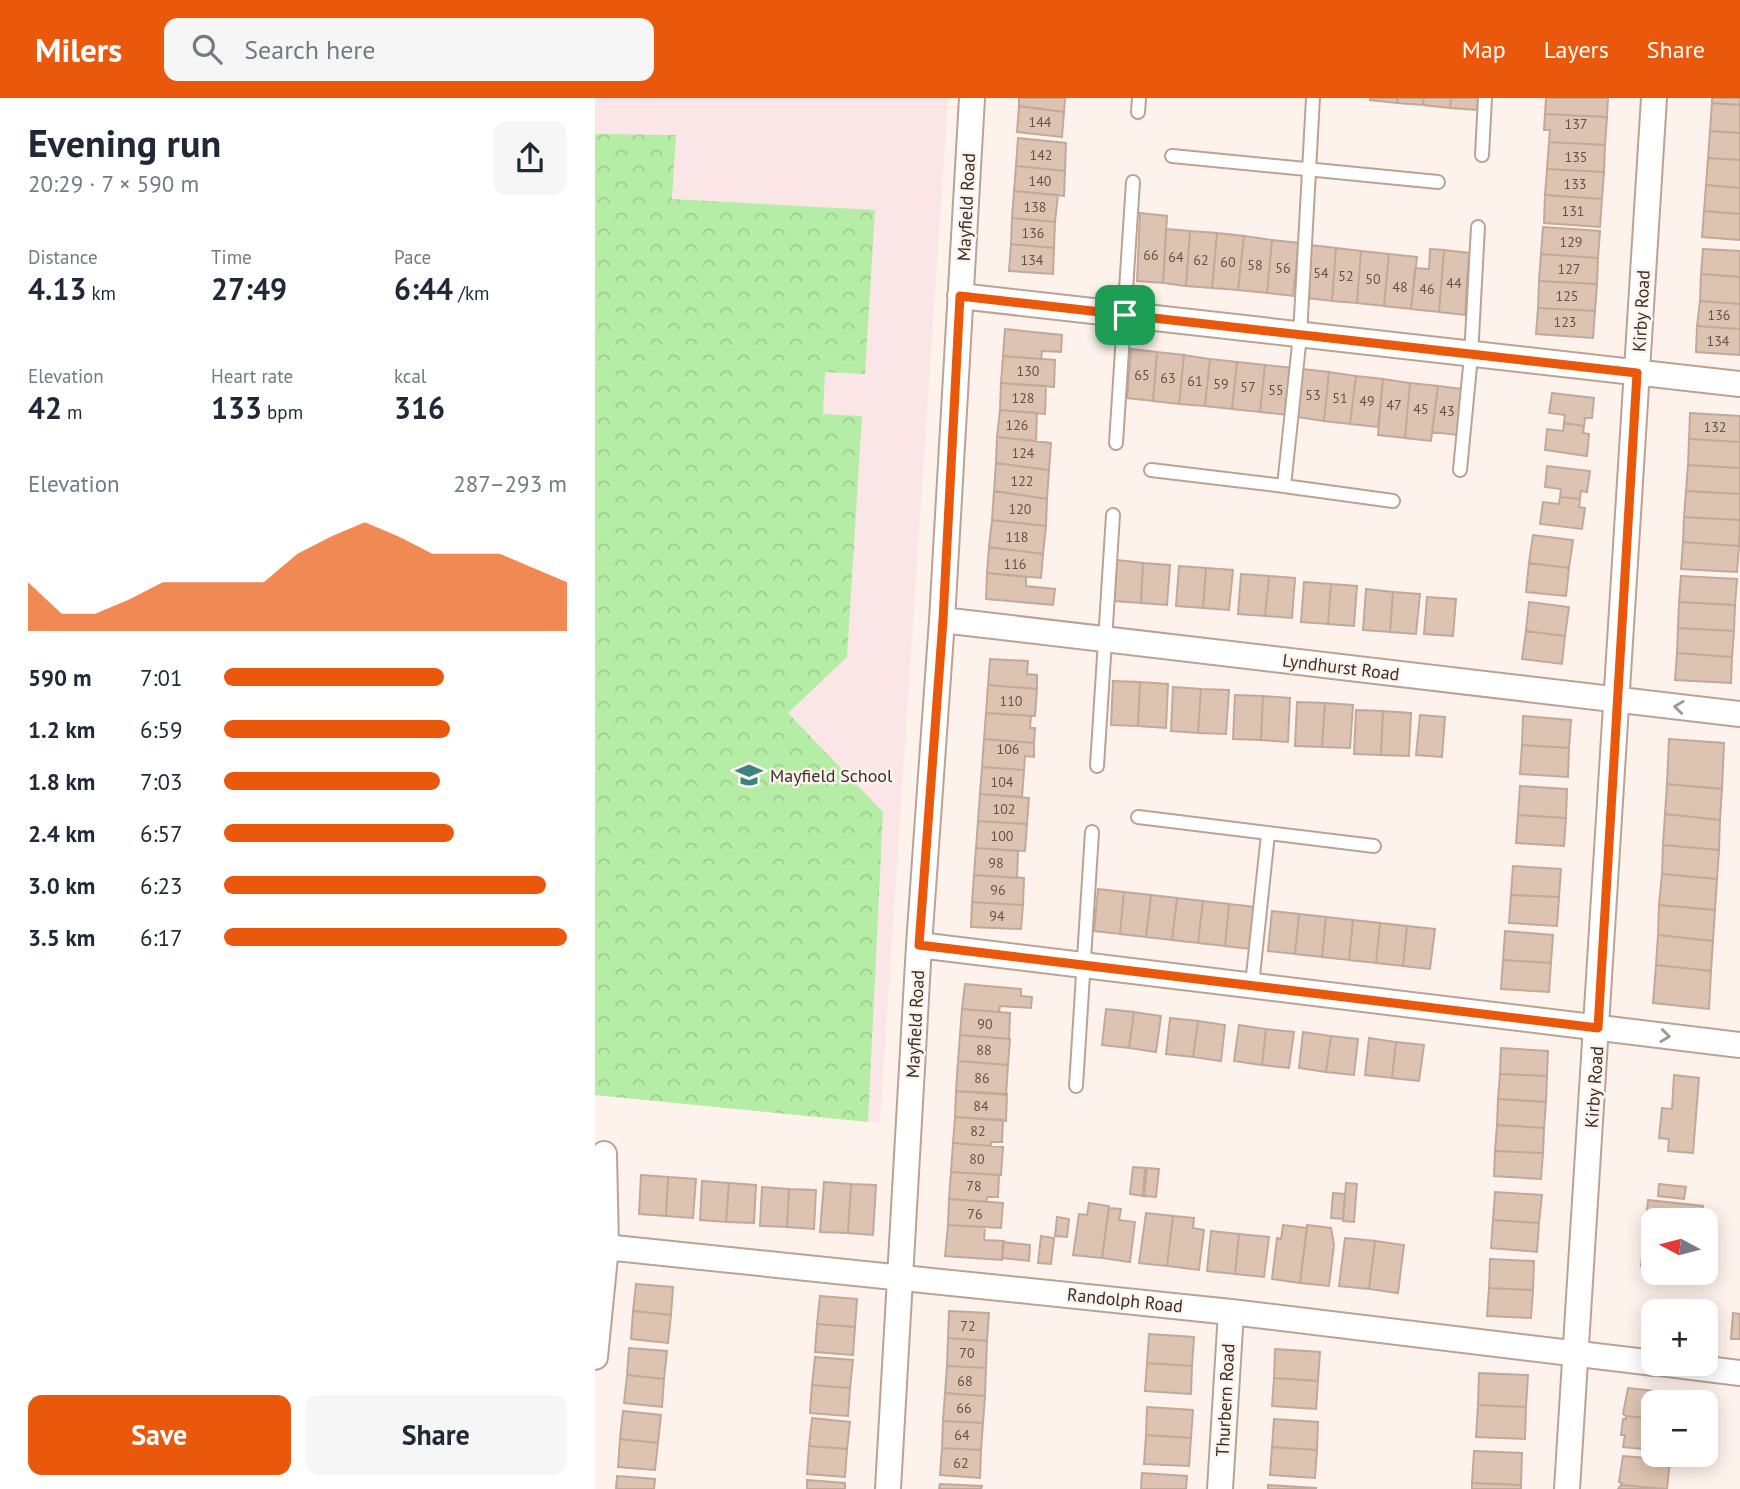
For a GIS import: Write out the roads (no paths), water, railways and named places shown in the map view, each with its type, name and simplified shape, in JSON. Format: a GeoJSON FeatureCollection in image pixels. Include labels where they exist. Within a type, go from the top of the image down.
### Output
{"type":"FeatureCollection","features":[{"type":"Feature","properties":{"kind":"street","name":"Mayfield Road"},"geometry":{"type":"LineString","coordinates":[[888,1489],[919,945],[943,620],[972,98]]}},
{"type":"Feature","properties":{"kind":"street","name":"Kirby Road"},"geometry":{"type":"LineString","coordinates":[[1567,1489],[1598,1028],[1654,98]]}},
{"type":"Feature","properties":{"kind":"street"},"geometry":{"type":"LineString","coordinates":[[960,296],[1471,356],[1740,384]]}},
{"type":"Feature","properties":{"kind":"street","name":"Lyndhurst Road"},"geometry":{"type":"LineString","coordinates":[[943,620],[1740,714]]}},
{"type":"Feature","properties":{"kind":"street"},"geometry":{"type":"LineString","coordinates":[[919,945],[1740,1045]]}},
{"type":"Feature","properties":{"kind":"street"},"geometry":{"type":"LineString","coordinates":[[595,1357],[604,1154]]}},
{"type":"Feature","properties":{"kind":"street","name":"Randolph Road"},"geometry":{"type":"LineString","coordinates":[[600,1246],[1231,1312],[1641,1361]]}},
{"type":"Feature","properties":{"kind":"street","name":"Thurbern Road"},"geometry":{"type":"LineString","coordinates":[[1220,1489],[1231,1312]]}},
{"type":"Feature","properties":{"kind":"street"},"geometry":{"type":"LineString","coordinates":[[1718,1370],[1740,1373]]}},
{"type":"Feature","properties":{"kind":"lane"},"geometry":{"type":"LineString","coordinates":[[1138,112],[1139,98]]}},
{"type":"Feature","properties":{"kind":"lane"},"geometry":{"type":"LineString","coordinates":[[1284,486],[1300,335],[1313,98]]}},
{"type":"Feature","properties":{"kind":"lane"},"geometry":{"type":"LineString","coordinates":[[1482,155],[1485,98]]}},
{"type":"Feature","properties":{"kind":"lane"},"geometry":{"type":"LineString","coordinates":[[1172,156],[1438,182]]}},
{"type":"Feature","properties":{"kind":"lane"},"geometry":{"type":"LineString","coordinates":[[1116,443],[1133,182]]}},
{"type":"Feature","properties":{"kind":"lane"},"geometry":{"type":"LineString","coordinates":[[1460,470],[1471,356],[1478,227]]}},
{"type":"Feature","properties":{"kind":"lane"},"geometry":{"type":"LineString","coordinates":[[1151,470],[1393,501]]}},
{"type":"Feature","properties":{"kind":"lane"},"geometry":{"type":"LineString","coordinates":[[1097,766],[1113,515]]}},
{"type":"Feature","properties":{"kind":"lane"},"geometry":{"type":"LineString","coordinates":[[1138,817],[1374,846]]}},
{"type":"Feature","properties":{"kind":"lane"},"geometry":{"type":"LineString","coordinates":[[1076,1086],[1092,832]]}},
{"type":"Feature","properties":{"kind":"lane"},"geometry":{"type":"LineString","coordinates":[[1252,985],[1268,834]]}},
{"type":"Feature","properties":{"kind":"place","name":"Mayfield School"},"geometry":{"type":"Point","coordinates":[749,775]}}]}
